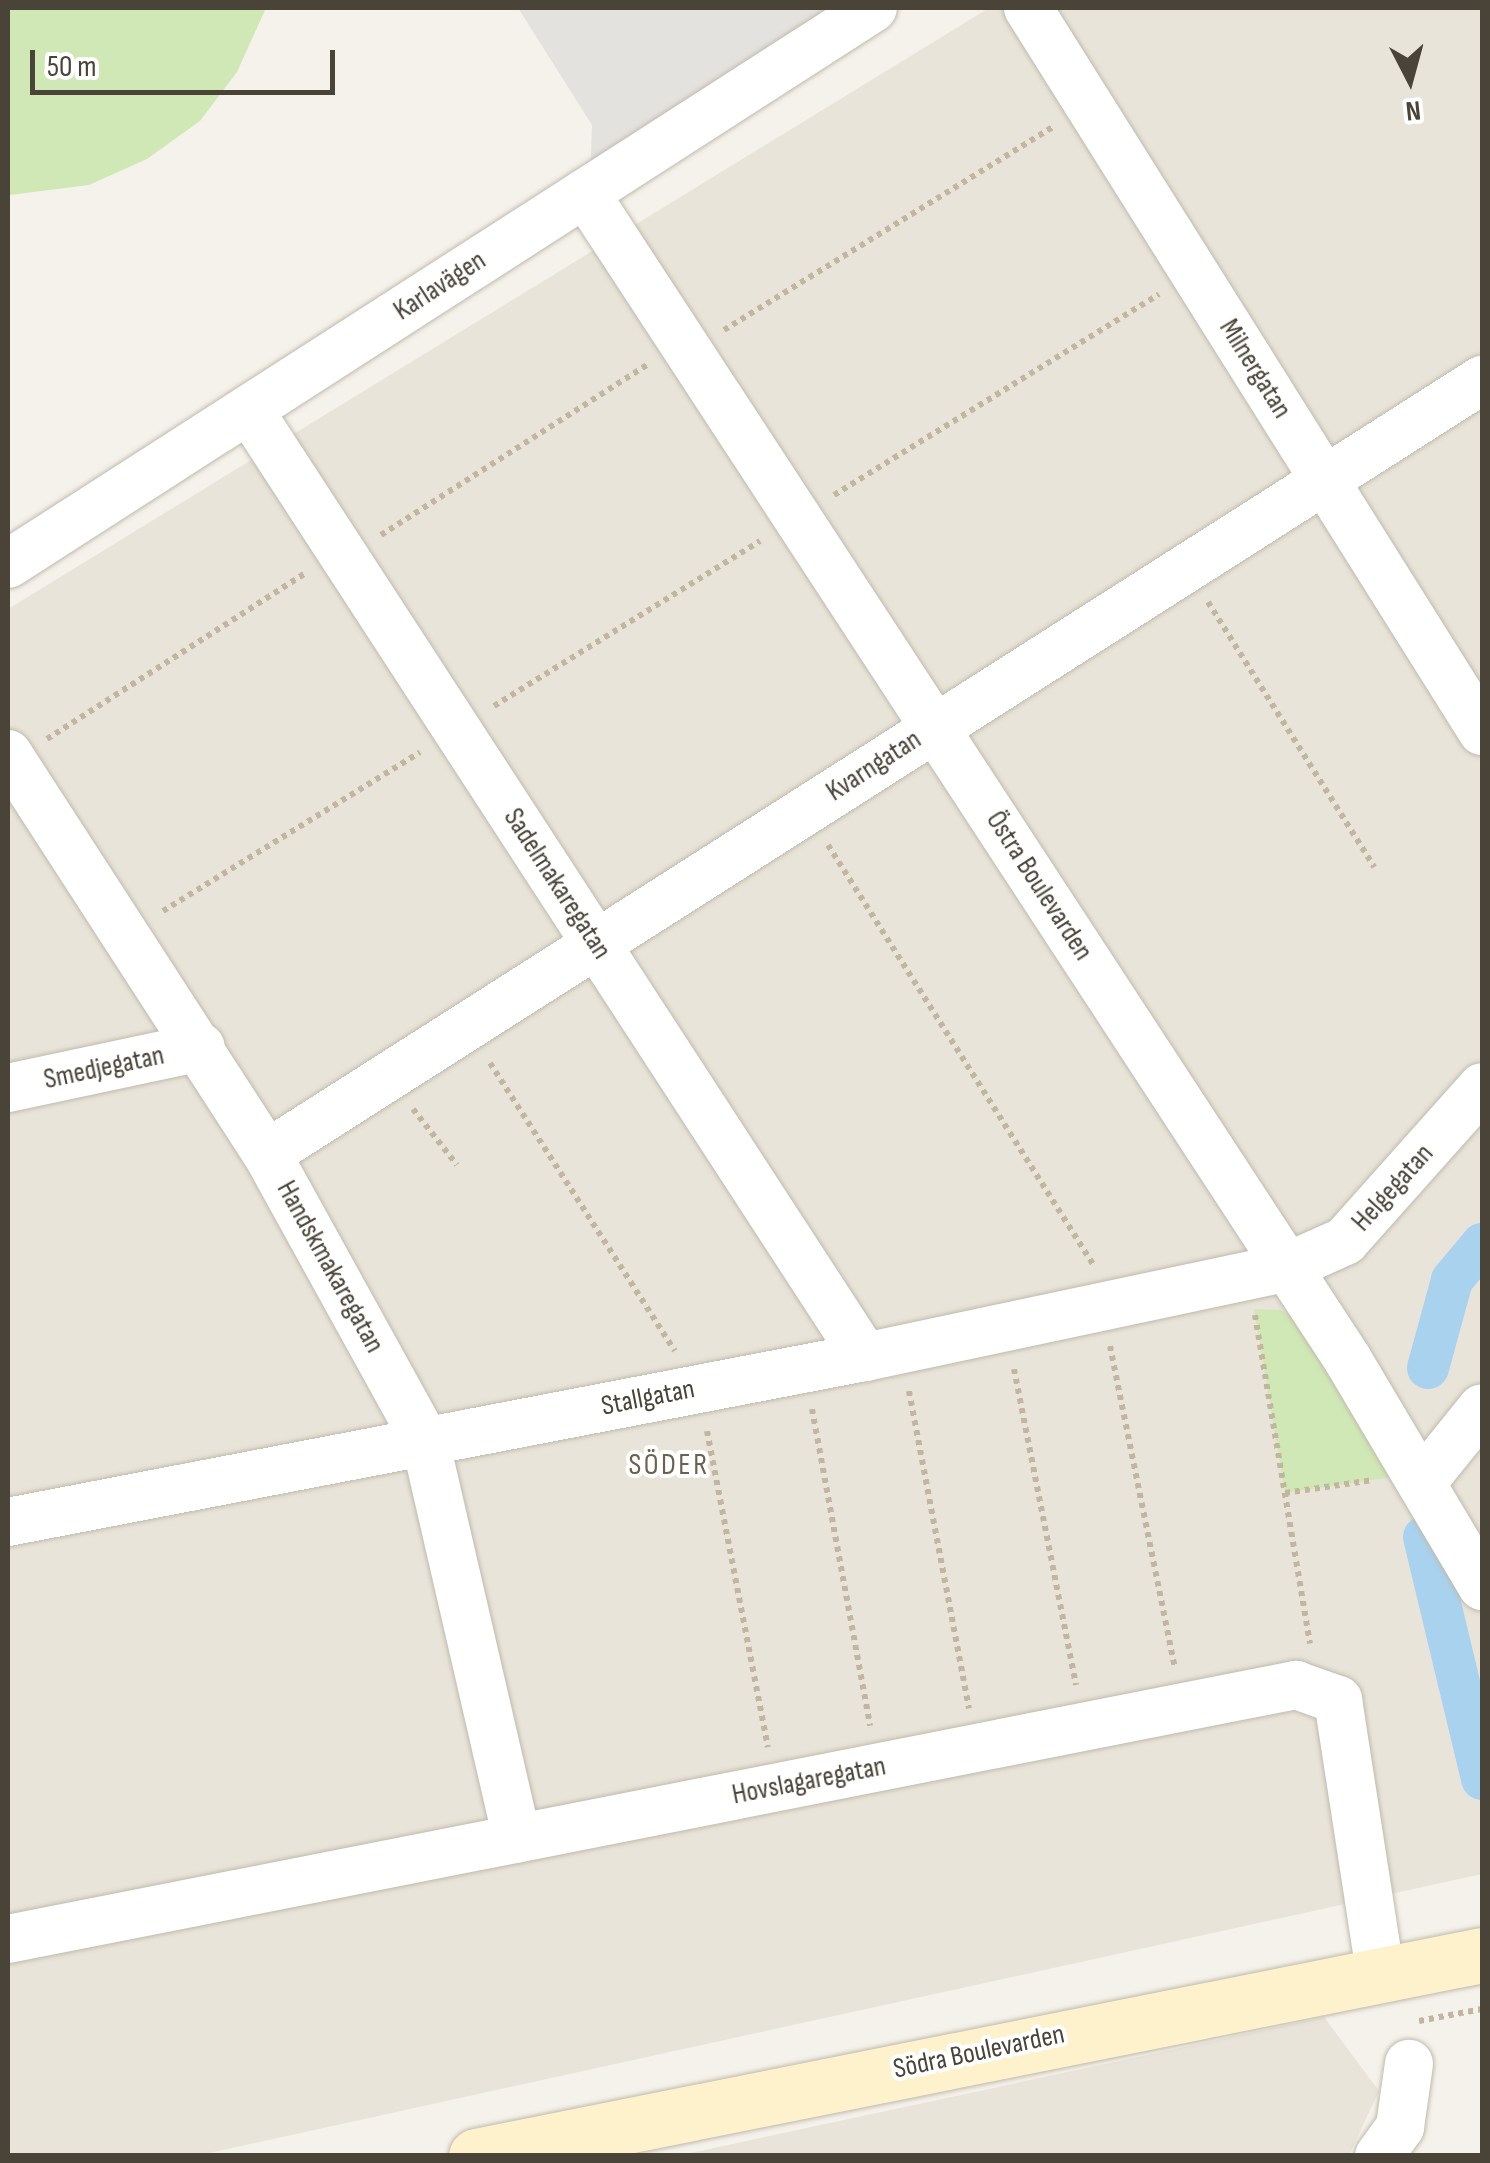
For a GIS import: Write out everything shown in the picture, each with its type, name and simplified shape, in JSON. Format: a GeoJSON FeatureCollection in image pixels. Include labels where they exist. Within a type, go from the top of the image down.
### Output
{"type":"FeatureCollection","features":[{"type":"Feature","properties":{"kind":"main road","name":"Södra Boulevarden"},"geometry":{"type":"LineString","coordinates":[[476,2156],[1468,1957]]}},
{"type":"Feature","properties":{"kind":"street","name":"Karlavägen"},"geometry":{"type":"LineString","coordinates":[[8,564],[873,8]]}},
{"type":"Feature","properties":{"kind":"street","name":"Milnergatan"},"geometry":{"type":"LineString","coordinates":[[1028,8],[1482,731]]}},
{"type":"Feature","properties":{"kind":"street","name":"Östra Boulevarden"},"geometry":{"type":"LineString","coordinates":[[585,193],[935,728],[1268,1272],[1424,1480],[1482,1586]]}},
{"type":"Feature","properties":{"kind":"street","name":"Kvarngatan"},"geometry":{"type":"LineString","coordinates":[[267,1154],[1482,380]]}},
{"type":"Feature","properties":{"kind":"street","name":"Sadelmakaregatan"},"geometry":{"type":"LineString","coordinates":[[249,410],[325,566],[456,730],[596,944],[883,1354]]}},
{"type":"Feature","properties":{"kind":"street","name":"Handskmakaregatan"},"geometry":{"type":"LineString","coordinates":[[28,746],[126,934],[267,1154],[425,1440],[517,1839]]}},
{"type":"Feature","properties":{"kind":"street","name":"Smedjegatan"},"geometry":{"type":"LineString","coordinates":[[8,1088],[201,1048]]}},
{"type":"Feature","properties":{"kind":"street","name":"Helgegatan"},"geometry":{"type":"LineString","coordinates":[[1268,1272],[1345,1241],[1482,1087]]}},
{"type":"Feature","properties":{"kind":"street","name":"Stallgatan"},"geometry":{"type":"LineString","coordinates":[[8,1522],[883,1354],[1268,1272]]}},
{"type":"Feature","properties":{"kind":"street"},"geometry":{"type":"LineString","coordinates":[[1424,1480],[1482,1408]]}},
{"type":"Feature","properties":{"kind":"street","name":"Hovslagaregatan"},"geometry":{"type":"LineString","coordinates":[[8,1938],[1296,1685],[1317,1688]]}},
{"type":"Feature","properties":{"kind":"street"},"geometry":{"type":"LineString","coordinates":[[1317,1688],[1338,1700],[1380,1972]]}},
{"type":"Feature","properties":{"kind":"street"},"geometry":{"type":"LineString","coordinates":[[1379,2156],[1400,2126],[1409,2064]]}},
{"type":"Feature","properties":{"kind":"path"},"geometry":{"type":"LineString","coordinates":[[28,746],[1089,104]]}},
{"type":"Feature","properties":{"kind":"path"},"geometry":{"type":"LineString","coordinates":[[126,934],[1194,272]]}},
{"type":"Feature","properties":{"kind":"path"},"geometry":{"type":"LineString","coordinates":[[1186,567],[1374,867]]}},
{"type":"Feature","properties":{"kind":"path"},"geometry":{"type":"LineString","coordinates":[[806,810],[1093,1262],[1183,1707]]}},
{"type":"Feature","properties":{"kind":"path"},"geometry":{"type":"LineString","coordinates":[[466,1026],[699,1388],[776,1788]]}},
{"type":"Feature","properties":{"kind":"path"},"geometry":{"type":"LineString","coordinates":[[388,1076],[457,1165]]}},
{"type":"Feature","properties":{"kind":"path"},"geometry":{"type":"LineString","coordinates":[[1268,1272],[1317,1688]]}},
{"type":"Feature","properties":{"kind":"path"},"geometry":{"type":"LineString","coordinates":[[1006,1328],[1084,1727]]}},
{"type":"Feature","properties":{"kind":"path"},"geometry":{"type":"LineString","coordinates":[[883,1354],[976,1748]]}},
{"type":"Feature","properties":{"kind":"path"},"geometry":{"type":"LineString","coordinates":[[805,1368],[878,1768]]}},
{"type":"Feature","properties":{"kind":"path"},"geometry":{"type":"LineString","coordinates":[[1468,2012],[1482,2010]]}},
{"type":"Feature","properties":{"kind":"shaded area"},"geometry":{"type":"Polygon","coordinates":[[[518,8],[857,8],[590,179],[592,125],[518,8]]]}},
{"type":"Feature","properties":{"kind":"shaded area"},"geometry":{"type":"Polygon","coordinates":[[[989,8],[1482,8],[1482,1874],[200,2155],[8,2155],[8,609],[989,8]]]}},
{"type":"Feature","properties":{"kind":"shaded area"},"geometry":{"type":"Polygon","coordinates":[[[1324,2017],[1379,2091],[1349,2155],[681,2155],[1324,2017]]]}},
{"type":"Feature","properties":{"kind":"green space"},"geometry":{"type":"Polygon","coordinates":[[[8,8],[266,8],[237,72],[200,121],[147,159],[89,185],[10,195],[8,8]]]}},
{"type":"Feature","properties":{"kind":"green space"},"geometry":{"type":"Polygon","coordinates":[[[1254,1309],[1281,1310],[1306,1327],[1399,1476],[1285,1493],[1254,1309]]]}},
{"type":"Feature","properties":{"kind":"waterway"},"geometry":{"type":"LineString","coordinates":[[1428,1368],[1452,1280],[1482,1244]]}},
{"type":"Feature","properties":{"kind":"waterway"},"geometry":{"type":"LineString","coordinates":[[1424,1537],[1482,1779]]}},
{"type":"Feature","properties":{"kind":"district","name":"SÖDER"},"geometry":{"type":"Point","coordinates":[669,1465]}}]}
